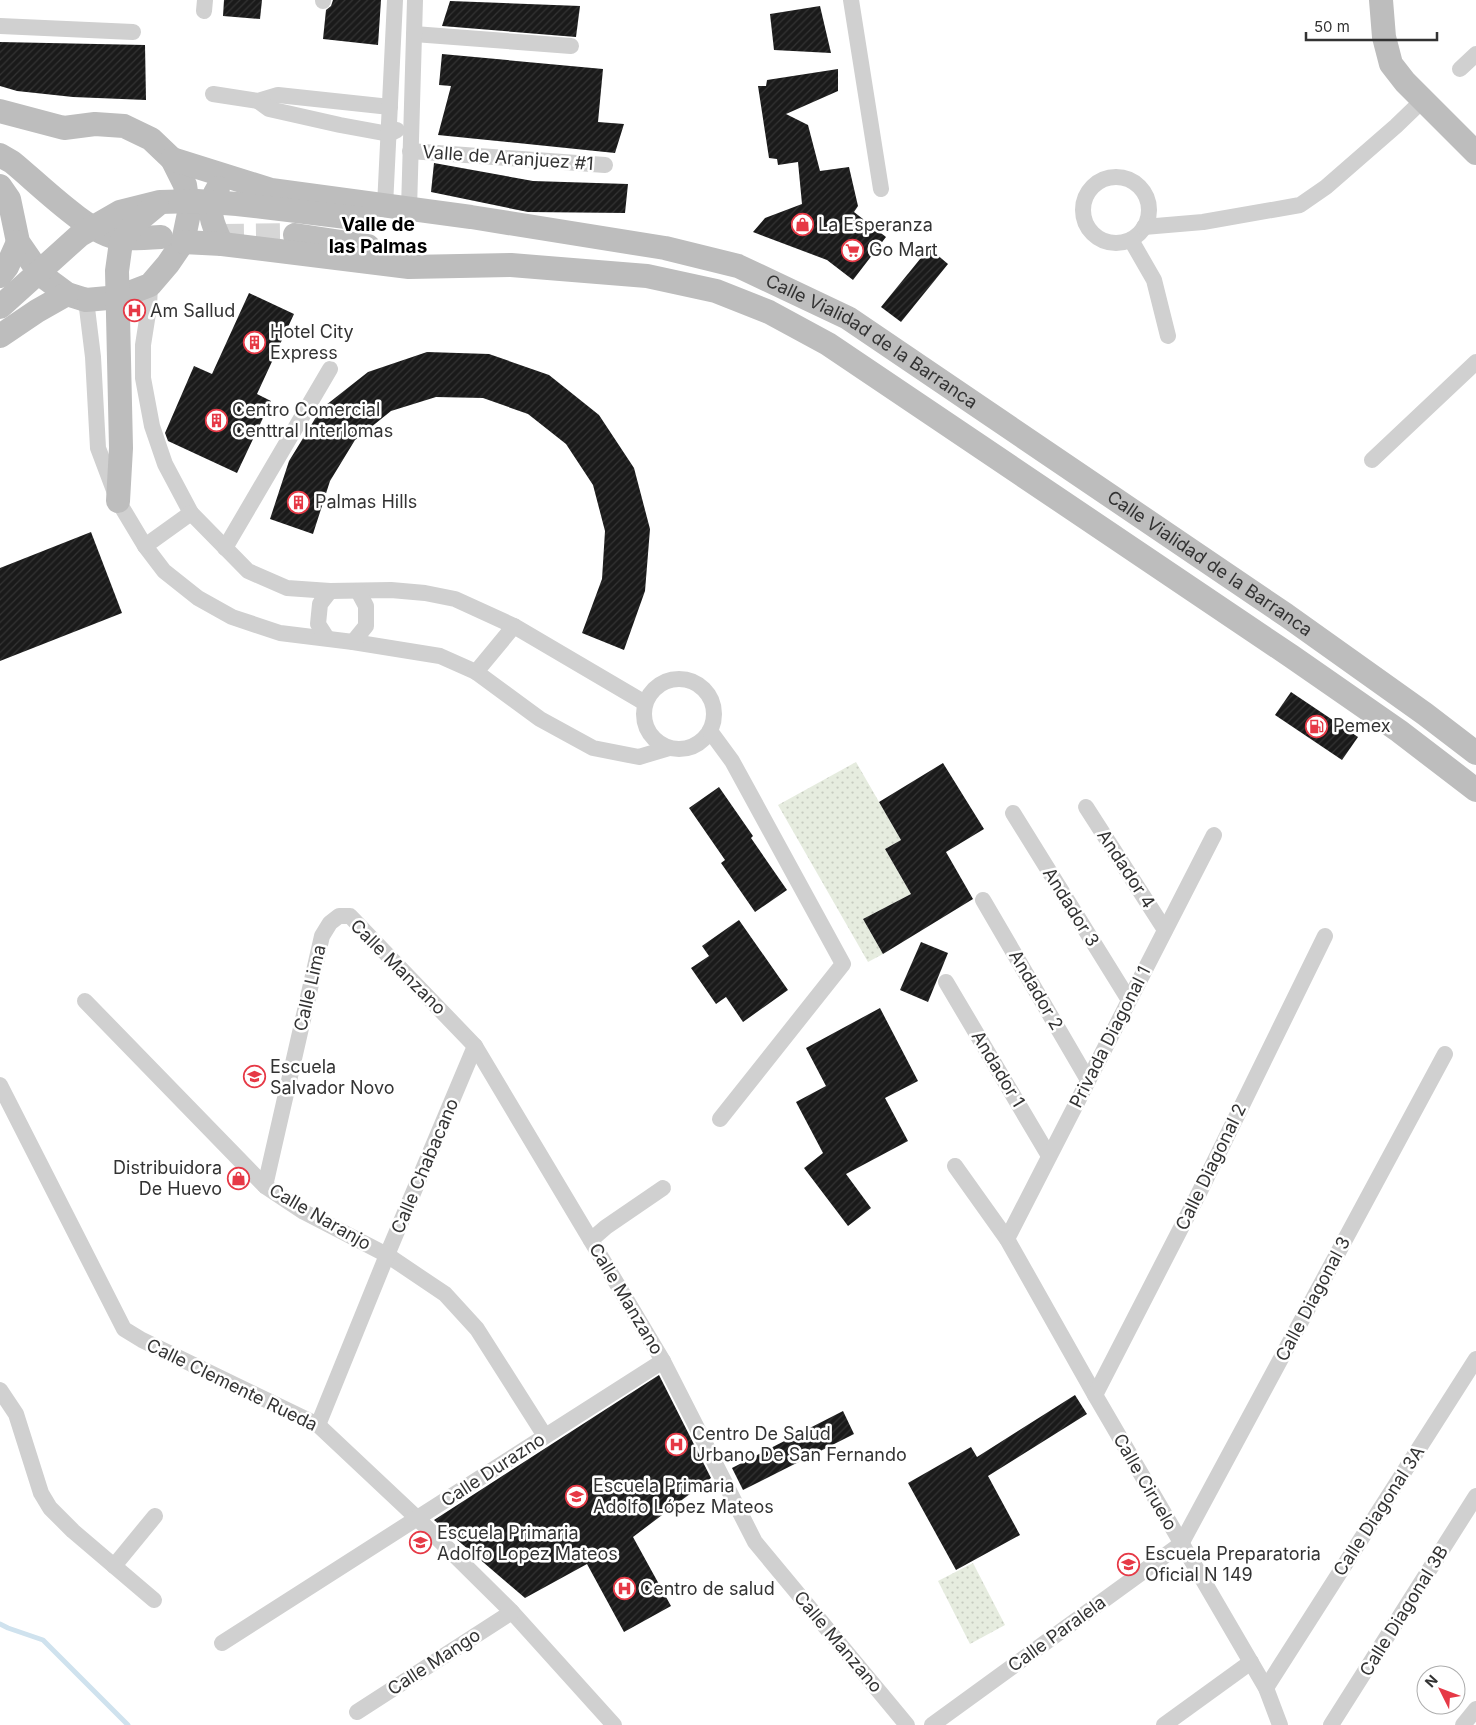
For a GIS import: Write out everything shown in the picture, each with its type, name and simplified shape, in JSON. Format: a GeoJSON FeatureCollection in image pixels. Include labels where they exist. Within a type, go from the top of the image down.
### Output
{"type":"FeatureCollection","features":[{"type":"Feature","properties":{"kind":"main road"},"geometry":{"type":"LineString","coordinates":[[1381,0],[1384,36],[1391,64],[1405,82],[1476,153]]}},
{"type":"Feature","properties":{"kind":"main road","name":"Calle Vialidad de la Barranca"},"geometry":{"type":"LineString","coordinates":[[0,111],[64,128],[95,124],[124,126],[151,138],[172,159],[185,185],[189,214],[172,240],[168,264],[150,285],[120,297],[76,297]]}},
{"type":"Feature","properties":{"kind":"main road"},"geometry":{"type":"LineString","coordinates":[[0,127],[16,130],[64,128]]}},
{"type":"Feature","properties":{"kind":"main road"},"geometry":{"type":"LineString","coordinates":[[0,155],[12,162],[84,223],[101,233],[118,238],[172,240]]}},
{"type":"Feature","properties":{"kind":"main road","name":"Calle Vialidad de la Barranca"},"geometry":{"type":"LineString","coordinates":[[172,159],[271,190],[471,217],[665,248],[738,266],[848,318],[1286,615],[1425,714],[1476,753]]}},
{"type":"Feature","properties":{"kind":"main road"},"geometry":{"type":"LineString","coordinates":[[222,244],[211,220],[210,208],[213,196],[227,177]]}},
{"type":"Feature","properties":{"kind":"main road"},"geometry":{"type":"LineString","coordinates":[[0,186],[9,199],[18,242],[40,274],[76,297]]}},
{"type":"Feature","properties":{"kind":"main road"},"geometry":{"type":"LineString","coordinates":[[2,334],[4,314],[0,308],[80,235],[120,212],[160,202],[197,201],[237,204],[426,227],[471,217]]}},
{"type":"Feature","properties":{"kind":"main road"},"geometry":{"type":"LineString","coordinates":[[118,501],[120,448],[117,271],[121,242],[134,224],[160,202]]}},
{"type":"Feature","properties":{"kind":"main road"},"geometry":{"type":"LineString","coordinates":[[295,235],[375,247],[409,267]]}},
{"type":"Feature","properties":{"kind":"main road"},"geometry":{"type":"LineString","coordinates":[[585,272],[590,237]]}},
{"type":"Feature","properties":{"kind":"main road","name":"Calle Vialidad de la Barranca"},"geometry":{"type":"LineString","coordinates":[[172,240],[222,244],[409,267],[511,265],[647,276],[716,291],[769,312],[828,344],[1291,656],[1399,731],[1476,790]]}},
{"type":"Feature","properties":{"kind":"main road"},"geometry":{"type":"LineString","coordinates":[[0,276],[8,267],[18,242]]}},
{"type":"Feature","properties":{"kind":"main road"},"geometry":{"type":"LineString","coordinates":[[2,334],[37,311],[76,297]]}},
{"type":"Feature","properties":{"kind":"street"},"geometry":{"type":"LineString","coordinates":[[385,206],[395,0]]}},
{"type":"Feature","properties":{"kind":"street"},"geometry":{"type":"LineString","coordinates":[[409,209],[415,0]]}},
{"type":"Feature","properties":{"kind":"street"},"geometry":{"type":"LineString","coordinates":[[851,0],[881,188]]}},
{"type":"Feature","properties":{"kind":"street"},"geometry":{"type":"LineString","coordinates":[[0,26],[133,32]]}},
{"type":"Feature","properties":{"kind":"street"},"geometry":{"type":"LineString","coordinates":[[414,34],[571,46]]}},
{"type":"Feature","properties":{"kind":"street"},"geometry":{"type":"LineString","coordinates":[[1460,69],[1476,54]]}},
{"type":"Feature","properties":{"kind":"street"},"geometry":{"type":"LineString","coordinates":[[213,94],[258,102],[269,109],[388,134],[411,124]]}},
{"type":"Feature","properties":{"kind":"street"},"geometry":{"type":"LineString","coordinates":[[258,102],[278,95],[390,107]]}},
{"type":"Feature","properties":{"kind":"street"},"geometry":{"type":"LineString","coordinates":[[1144,227],[1203,222],[1300,205],[1326,186],[1396,126],[1424,99]]}},
{"type":"Feature","properties":{"kind":"street","name":"Valle de Aranjuez #1"},"geometry":{"type":"LineString","coordinates":[[410,151],[605,165]]}},
{"type":"Feature","properties":{"kind":"street"},"geometry":{"type":"LineString","coordinates":[[1118,176],[1134,182],[1145,194],[1149,211],[1144,227],[1130,240],[1112,243],[1096,237],[1085,224],[1082,207],[1088,191],[1101,180],[1118,176]]}},
{"type":"Feature","properties":{"kind":"street"},"geometry":{"type":"LineString","coordinates":[[1130,240],[1154,280],[1168,336]]}},
{"type":"Feature","properties":{"kind":"street"},"geometry":{"type":"LineString","coordinates":[[150,285],[149,307],[143,345],[143,378],[152,426],[165,464],[191,513],[248,571],[287,588],[330,591],[391,590],[425,593],[455,599],[514,626],[646,703]]}},
{"type":"Feature","properties":{"kind":"street"},"geometry":{"type":"LineString","coordinates":[[76,297],[93,357],[98,448],[118,501],[145,546],[164,571],[198,598],[232,617],[280,633],[327,638],[440,656],[476,672],[540,719],[593,748],[639,758],[669,748]]}},
{"type":"Feature","properties":{"kind":"street"},"geometry":{"type":"LineString","coordinates":[[93,357],[102,346],[115,340],[130,340],[143,345]]}},
{"type":"Feature","properties":{"kind":"street"},"geometry":{"type":"LineString","coordinates":[[1372,460],[1476,362]]}},
{"type":"Feature","properties":{"kind":"street"},"geometry":{"type":"LineString","coordinates":[[225,548],[330,370]]}},
{"type":"Feature","properties":{"kind":"street"},"geometry":{"type":"LineString","coordinates":[[145,546],[191,513]]}},
{"type":"Feature","properties":{"kind":"street"},"geometry":{"type":"LineString","coordinates":[[327,638],[318,624],[320,604],[330,591]]}},
{"type":"Feature","properties":{"kind":"street"},"geometry":{"type":"LineString","coordinates":[[352,642],[366,626],[366,606],[358,591]]}},
{"type":"Feature","properties":{"kind":"street"},"geometry":{"type":"LineString","coordinates":[[476,672],[514,626]]}},
{"type":"Feature","properties":{"kind":"street"},"geometry":{"type":"LineString","coordinates":[[682,678],[694,681],[704,688],[711,697],[715,708],[714,720],[710,731],[703,740],[693,747],[669,748],[659,743],[651,736],[645,725],[646,703],[651,692],[660,684],[670,679],[682,678]]}},
{"type":"Feature","properties":{"kind":"street"},"geometry":{"type":"LineString","coordinates":[[710,731],[732,761],[843,964],[720,1119]]}},
{"type":"Feature","properties":{"kind":"street","name":"Andador 4"},"geometry":{"type":"LineString","coordinates":[[1086,807],[1165,930]]}},
{"type":"Feature","properties":{"kind":"street","name":"Andador 3"},"geometry":{"type":"LineString","coordinates":[[1013,813],[1129,1000]]}},
{"type":"Feature","properties":{"kind":"street","name":"Privada Diagonal 1"},"geometry":{"type":"LineString","coordinates":[[1007,1239],[1214,835]]}},
{"type":"Feature","properties":{"kind":"street","name":"Andador 2"},"geometry":{"type":"LineString","coordinates":[[983,900],[1088,1080]]}},
{"type":"Feature","properties":{"kind":"street","name":"Calle Manzano"},"geometry":{"type":"LineString","coordinates":[[322,936],[330,923],[339,916],[350,916],[475,1046],[663,1362],[755,1542],[907,1725]]}},
{"type":"Feature","properties":{"kind":"street","name":"Calle Lima"},"geometry":{"type":"LineString","coordinates":[[265,1186],[322,936]]}},
{"type":"Feature","properties":{"kind":"street","name":"Calle Diagonal 2"},"geometry":{"type":"LineString","coordinates":[[1095,1396],[1199,1193],[1325,936]]}},
{"type":"Feature","properties":{"kind":"street","name":"Andador 1"},"geometry":{"type":"LineString","coordinates":[[946,982],[1049,1156]]}},
{"type":"Feature","properties":{"kind":"street","name":"Calle Naranjo"},"geometry":{"type":"LineString","coordinates":[[86,1001],[265,1186],[304,1212],[387,1255],[445,1294],[477,1329],[546,1436]]}},
{"type":"Feature","properties":{"kind":"street","name":"Calle Chabacano"},"geometry":{"type":"LineString","coordinates":[[318,1425],[475,1046]]}},
{"type":"Feature","properties":{"kind":"street","name":"Calle Diagonal 3"},"geometry":{"type":"LineString","coordinates":[[1181,1544],[1445,1054]]}},
{"type":"Feature","properties":{"kind":"street","name":"Calle Clemente Rueda"},"geometry":{"type":"LineString","coordinates":[[0,1085],[124,1328],[142,1340],[318,1425],[418,1519],[512,1612],[607,1723]]}},
{"type":"Feature","properties":{"kind":"street","name":"Calle Ciruelo"},"geometry":{"type":"LineString","coordinates":[[955,1166],[1007,1239],[1095,1396],[1266,1688],[1280,1725]]}},
{"type":"Feature","properties":{"kind":"street"},"geometry":{"type":"LineString","coordinates":[[591,1240],[606,1227],[663,1188]]}},
{"type":"Feature","properties":{"kind":"street","name":"Calle Diagonal 3A"},"geometry":{"type":"LineString","coordinates":[[1266,1688],[1476,1358]]}},
{"type":"Feature","properties":{"kind":"street","name":"Calle Durazno"},"geometry":{"type":"LineString","coordinates":[[222,1644],[663,1362]]}},
{"type":"Feature","properties":{"kind":"street"},"geometry":{"type":"LineString","coordinates":[[0,1390],[16,1414],[41,1492],[50,1508],[154,1600]]}},
{"type":"Feature","properties":{"kind":"street","name":"Calle Diagonal 3B"},"geometry":{"type":"LineString","coordinates":[[1331,1725],[1476,1496]]}},
{"type":"Feature","properties":{"kind":"street"},"geometry":{"type":"LineString","coordinates":[[114,1566],[155,1516]]}},
{"type":"Feature","properties":{"kind":"street","name":"Calle Paralela"},"geometry":{"type":"LineString","coordinates":[[932,1725],[1181,1544]]}},
{"type":"Feature","properties":{"kind":"street","name":"Calle Mango"},"geometry":{"type":"LineString","coordinates":[[357,1712],[512,1612]]}},
{"type":"Feature","properties":{"kind":"street"},"geometry":{"type":"LineString","coordinates":[[1164,1725],[1251,1662]]}},
{"type":"Feature","properties":{"kind":"street"},"geometry":{"type":"LineString","coordinates":[[1463,1725],[1476,1709]]}},
{"type":"Feature","properties":{"kind":"shaded area"},"geometry":{"type":"Polygon","coordinates":[[[856,762],[901,840],[885,849],[911,894],[863,919],[883,954],[868,962],[778,805],[856,762]]]}},
{"type":"Feature","properties":{"kind":"shaded area"},"geometry":{"type":"Polygon","coordinates":[[[973,1563],[1005,1625],[970,1644],[938,1581],[973,1563]]]}},
{"type":"Feature","properties":{"kind":"building"},"geometry":{"type":"Polygon","coordinates":[[[224,0],[262,0],[260,19],[223,16],[224,0]]]}},
{"type":"Feature","properties":{"kind":"building"},"geometry":{"type":"Polygon","coordinates":[[[333,0],[381,0],[378,45],[323,39],[326,10],[331,6],[333,0]]]}},
{"type":"Feature","properties":{"kind":"building"},"geometry":{"type":"Polygon","coordinates":[[[450,1],[580,6],[576,37],[442,26],[450,1]]]}},
{"type":"Feature","properties":{"kind":"building"},"geometry":{"type":"Polygon","coordinates":[[[820,6],[831,53],[774,50],[770,14],[820,6]]]}},
{"type":"Feature","properties":{"kind":"building"},"geometry":{"type":"Polygon","coordinates":[[[0,42],[145,45],[146,100],[73,97],[17,91],[0,86],[0,42]]]}},
{"type":"Feature","properties":{"kind":"building"},"geometry":{"type":"Polygon","coordinates":[[[442,54],[603,69],[598,122],[624,124],[615,153],[438,135],[451,86],[439,85],[442,54]]]}},
{"type":"Feature","properties":{"kind":"building"},"geometry":{"type":"Polygon","coordinates":[[[838,69],[838,91],[786,114],[808,125],[820,171],[849,167],[858,206],[854,212],[886,237],[853,280],[827,260],[753,232],[765,218],[802,204],[798,162],[778,165],[777,159],[769,158],[758,86],[766,86],[767,80],[838,69]]]}},
{"type":"Feature","properties":{"kind":"building"},"geometry":{"type":"Polygon","coordinates":[[[434,163],[533,181],[628,184],[625,213],[528,212],[431,192],[434,163]]]}},
{"type":"Feature","properties":{"kind":"building"},"geometry":{"type":"Polygon","coordinates":[[[929,248],[948,264],[901,322],[881,307],[929,248]]]}},
{"type":"Feature","properties":{"kind":"building"},"geometry":{"type":"Polygon","coordinates":[[[249,293],[294,314],[257,394],[271,401],[237,473],[168,441],[165,433],[194,366],[212,374],[249,293]]]}},
{"type":"Feature","properties":{"kind":"building","name":"Palmas Hills"},"geometry":{"type":"Polygon","coordinates":[[[427,352],[489,354],[549,375],[599,415],[634,468],[650,529],[645,591],[624,650],[582,633],[602,579],[605,531],[593,485],[566,444],[528,414],[483,398],[436,397],[391,411],[355,440],[330,481],[313,534],[270,519],[289,461],[321,409],[368,372],[427,352]]]}},
{"type":"Feature","properties":{"kind":"building"},"geometry":{"type":"Polygon","coordinates":[[[91,532],[122,613],[0,661],[0,568],[91,532]]]}},
{"type":"Feature","properties":{"kind":"building","name":"Pemex"},"geometry":{"type":"Polygon","coordinates":[[[1291,692],[1358,737],[1342,760],[1275,715],[1291,692]]]}},
{"type":"Feature","properties":{"kind":"building"},"geometry":{"type":"Polygon","coordinates":[[[943,763],[984,829],[946,852],[973,899],[883,954],[863,919],[911,894],[885,849],[901,840],[879,802],[943,763]]]}},
{"type":"Feature","properties":{"kind":"building"},"geometry":{"type":"Polygon","coordinates":[[[719,787],[787,890],[755,912],[721,863],[725,860],[689,808],[719,787]]]}},
{"type":"Feature","properties":{"kind":"building"},"geometry":{"type":"Polygon","coordinates":[[[739,920],[788,990],[743,1022],[726,997],[716,1004],[691,968],[709,956],[702,946],[739,920]]]}},
{"type":"Feature","properties":{"kind":"building"},"geometry":{"type":"Polygon","coordinates":[[[921,942],[948,953],[928,1002],[900,990],[921,942]]]}},
{"type":"Feature","properties":{"kind":"building"},"geometry":{"type":"Polygon","coordinates":[[[880,1008],[918,1081],[885,1098],[908,1141],[846,1174],[871,1208],[848,1226],[804,1168],[823,1153],[796,1102],[826,1086],[806,1048],[880,1008]]]}},
{"type":"Feature","properties":{"kind":"building","name":"Escuela Primaria Adolfo López Mateos"},"geometry":{"type":"Polygon","coordinates":[[[659,1375],[711,1478],[633,1537],[671,1606],[624,1632],[587,1564],[525,1598],[434,1520],[659,1375]]]}},
{"type":"Feature","properties":{"kind":"building"},"geometry":{"type":"Polygon","coordinates":[[[1075,1395],[1087,1414],[988,1476],[1020,1535],[956,1570],[908,1483],[971,1447],[977,1457],[1075,1395]]]}},
{"type":"Feature","properties":{"kind":"building"},"geometry":{"type":"Polygon","coordinates":[[[843,1411],[854,1434],[743,1490],[732,1468],[843,1411]]]}},
{"type":"Feature","properties":{"kind":"waterway"},"geometry":{"type":"LineString","coordinates":[[0,1624],[43,1640],[128,1725]]}},
{"type":"Feature","properties":{"kind":"tunnel"},"geometry":{"type":"LineString","coordinates":[[220,236],[295,235]]}},
{"type":"Feature","properties":{"kind":"place","name":"La Esperanza"},"geometry":{"type":"Point","coordinates":[802,225]}},
{"type":"Feature","properties":{"kind":"place","name":"Go Mart"},"geometry":{"type":"Point","coordinates":[853,250]}},
{"type":"Feature","properties":{"kind":"place","name":"Am Sallud"},"geometry":{"type":"Point","coordinates":[134,311]}},
{"type":"Feature","properties":{"kind":"place","name":"Hotel City Express"},"geometry":{"type":"Point","coordinates":[254,342]}},
{"type":"Feature","properties":{"kind":"place","name":"Centro Comercial Centtral Interlomas"},"geometry":{"type":"Point","coordinates":[216,420]}},
{"type":"Feature","properties":{"kind":"place","name":"Palmas Hills"},"geometry":{"type":"Point","coordinates":[299,502]}},
{"type":"Feature","properties":{"kind":"place","name":"Pemex"},"geometry":{"type":"Point","coordinates":[1317,726]}},
{"type":"Feature","properties":{"kind":"place","name":"Escuela Salvador Novo"},"geometry":{"type":"Point","coordinates":[254,1077]}},
{"type":"Feature","properties":{"kind":"place","name":"Distribuidora De Huevo"},"geometry":{"type":"Point","coordinates":[238,1178]}},
{"type":"Feature","properties":{"kind":"place","name":"Centro De Salud Urbano De San Fernando"},"geometry":{"type":"Point","coordinates":[676,1444]}},
{"type":"Feature","properties":{"kind":"place","name":"Escuela Primaria Adolfo López Mateos"},"geometry":{"type":"Point","coordinates":[577,1496]}},
{"type":"Feature","properties":{"kind":"place","name":"Escuela Primaria Adolfo Lopez Mateos"},"geometry":{"type":"Point","coordinates":[421,1543]}},
{"type":"Feature","properties":{"kind":"place","name":"Escuela Preparatoria Oficial N 149"},"geometry":{"type":"Point","coordinates":[1129,1564]}},
{"type":"Feature","properties":{"kind":"place","name":"Centro de salud"},"geometry":{"type":"Point","coordinates":[624,1589]}},
{"type":"Feature","properties":{"kind":"district","name":"Valle de las Palmas"},"geometry":{"type":"Point","coordinates":[378,235]}}]}
